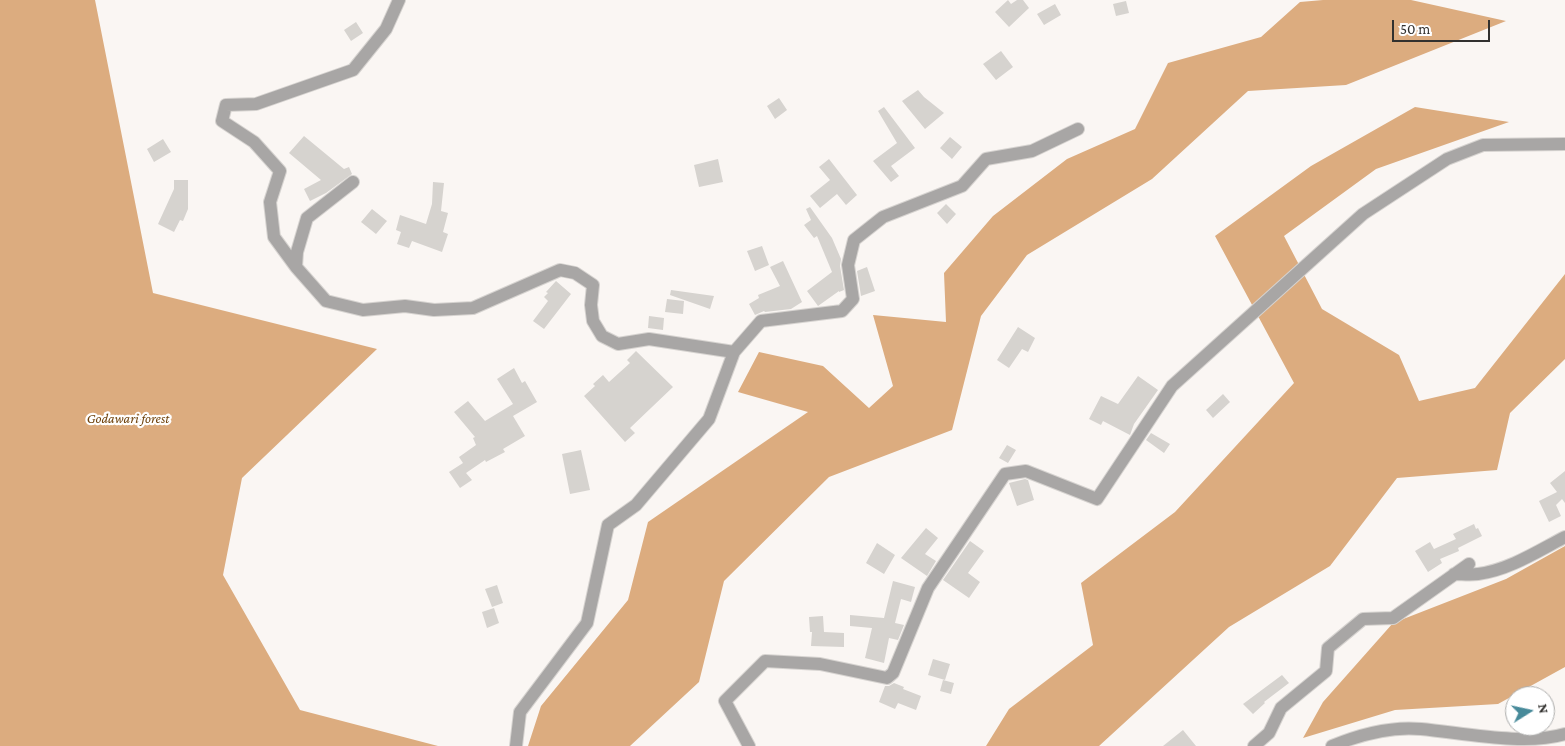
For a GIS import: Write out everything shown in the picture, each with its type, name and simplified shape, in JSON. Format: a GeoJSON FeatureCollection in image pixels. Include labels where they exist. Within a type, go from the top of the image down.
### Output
{"type":"FeatureCollection","features":[{"type":"Feature","properties":{"kind":"street"},"geometry":{"type":"LineString","coordinates":[[398,0],[386,29],[353,70],[256,104],[226,105],[222,121],[254,142],[280,171],[270,202],[274,237],[296,267],[326,301],[362,310],[405,306],[434,310],[473,308],[560,270],[575,273],[593,285],[591,305],[593,321],[602,336],[618,344],[649,339],[734,352]]}},
{"type":"Feature","properties":{"kind":"street"},"geometry":{"type":"LineString","coordinates":[[516,746],[520,712],[587,623],[608,525],[636,505],[709,419],[734,352],[761,321],[842,311],[853,299],[848,265],[854,240],[883,217],[962,186],[986,159],[1032,151],[1078,129]]}},
{"type":"Feature","properties":{"kind":"street"},"geometry":{"type":"LineString","coordinates":[[749,746],[725,701],[765,661],[820,664],[887,678],[893,673],[928,588],[1005,474],[1026,471],[1097,498],[1172,386],[1363,214],[1447,159],[1483,145],[1565,144]]}},
{"type":"Feature","properties":{"kind":"street"},"geometry":{"type":"LineString","coordinates":[[296,267],[296,252],[307,218],[353,182]]}},
{"type":"Feature","properties":{"kind":"street"},"geometry":{"type":"LineString","coordinates":[[1454,574],[1478,574],[1499,568],[1520,560],[1565,537]]}},
{"type":"Feature","properties":{"kind":"street"},"geometry":{"type":"LineString","coordinates":[[1254,746],[1269,733],[1281,708],[1326,670],[1328,648],[1363,619],[1393,618],[1469,564]]}},
{"type":"Feature","properties":{"kind":"street"},"geometry":{"type":"LineString","coordinates":[[1332,746],[1356,736],[1388,729],[1421,729],[1515,740],[1554,738],[1565,734]]}},
{"type":"Feature","properties":{"kind":"green space","name":"Godawari forest"},"geometry":{"type":"Polygon","coordinates":[[[0,0],[95,0],[153,293],[377,349],[242,478],[223,575],[300,710],[438,746],[0,746],[0,0]]]}},
{"type":"Feature","properties":{"kind":"green space"},"geometry":{"type":"Polygon","coordinates":[[[1323,0],[1411,0],[1506,21],[1346,85],[1248,91],[1152,179],[1027,255],[981,316],[952,430],[829,477],[724,581],[699,682],[630,746],[528,746],[541,706],[628,600],[648,522],[808,412],[738,392],[759,352],[823,366],[869,408],[893,386],[873,315],[946,322],[944,273],[993,216],[1067,159],[1135,129],[1168,63],[1261,37],[1300,2],[1323,0]]]}},
{"type":"Feature","properties":{"kind":"green space"},"geometry":{"type":"Polygon","coordinates":[[[1415,107],[1509,122],[1376,169],[1284,236],[1322,309],[1399,355],[1419,401],[1475,388],[1565,274],[1565,359],[1510,413],[1497,470],[1397,478],[1330,566],[1229,627],[1099,746],[986,746],[1009,709],[1093,645],[1081,583],[1175,512],[1294,383],[1215,236],[1311,166],[1415,107]]]}},
{"type":"Feature","properties":{"kind":"green space"},"geometry":{"type":"Polygon","coordinates":[[[1565,546],[1565,667],[1531,686],[1505,686],[1505,700],[1498,704],[1395,710],[1303,738],[1323,702],[1393,623],[1506,579],[1565,546]]]}},
{"type":"Feature","properties":{"kind":"building"},"geometry":{"type":"Polygon","coordinates":[[[1008,0],[1011,4],[1017,0],[1023,0],[1029,8],[1009,27],[995,12],[1008,0]]]}},
{"type":"Feature","properties":{"kind":"building"},"geometry":{"type":"Polygon","coordinates":[[[1126,1],[1129,13],[1116,16],[1113,4],[1126,1]]]}},
{"type":"Feature","properties":{"kind":"building"},"geometry":{"type":"Polygon","coordinates":[[[1055,4],[1061,15],[1044,25],[1037,14],[1055,4]]]}},
{"type":"Feature","properties":{"kind":"building"},"geometry":{"type":"Polygon","coordinates":[[[356,22],[363,33],[351,41],[344,30],[356,22]]]}},
{"type":"Feature","properties":{"kind":"building"},"geometry":{"type":"Polygon","coordinates":[[[1001,51],[1013,67],[996,80],[983,64],[1001,51]]]}},
{"type":"Feature","properties":{"kind":"building"},"geometry":{"type":"Polygon","coordinates":[[[918,90],[944,113],[925,129],[902,101],[918,90]]]}},
{"type":"Feature","properties":{"kind":"building"},"geometry":{"type":"Polygon","coordinates":[[[779,98],[787,110],[775,119],[767,106],[779,98]]]}},
{"type":"Feature","properties":{"kind":"building"},"geometry":{"type":"Polygon","coordinates":[[[884,107],[915,148],[891,166],[899,176],[891,182],[873,161],[897,143],[878,111],[884,107]]]}},
{"type":"Feature","properties":{"kind":"building"},"geometry":{"type":"Polygon","coordinates":[[[304,136],[344,169],[349,167],[352,174],[326,193],[310,201],[304,189],[321,180],[289,153],[304,136]]]}},
{"type":"Feature","properties":{"kind":"building"},"geometry":{"type":"Polygon","coordinates":[[[950,137],[962,147],[952,159],[940,148],[950,137]]]}},
{"type":"Feature","properties":{"kind":"building"},"geometry":{"type":"Polygon","coordinates":[[[163,139],[171,152],[154,162],[147,149],[163,139]]]}},
{"type":"Feature","properties":{"kind":"building"},"geometry":{"type":"Polygon","coordinates":[[[718,159],[723,182],[699,187],[694,165],[718,159]]]}},
{"type":"Feature","properties":{"kind":"building"},"geometry":{"type":"Polygon","coordinates":[[[829,159],[857,195],[846,205],[837,194],[820,208],[810,196],[830,180],[819,167],[829,159]]]}},
{"type":"Feature","properties":{"kind":"building"},"geometry":{"type":"Polygon","coordinates":[[[174,180],[188,180],[188,209],[183,221],[180,220],[174,232],[158,224],[174,189],[174,180]]]}},
{"type":"Feature","properties":{"kind":"building"},"geometry":{"type":"Polygon","coordinates":[[[433,182],[444,183],[441,211],[448,213],[443,232],[448,234],[442,252],[412,241],[409,248],[397,244],[401,232],[396,230],[400,215],[426,224],[432,204],[433,182]]]}},
{"type":"Feature","properties":{"kind":"building"},"geometry":{"type":"Polygon","coordinates":[[[946,204],[956,214],[947,224],[937,213],[946,204]]]}},
{"type":"Feature","properties":{"kind":"building"},"geometry":{"type":"Polygon","coordinates":[[[810,207],[832,238],[841,259],[840,266],[844,290],[839,291],[818,306],[807,291],[832,272],[817,236],[814,238],[804,225],[811,220],[806,209],[810,207]]]}},
{"type":"Feature","properties":{"kind":"building"},"geometry":{"type":"Polygon","coordinates":[[[372,209],[387,221],[376,234],[361,222],[372,209]]]}},
{"type":"Feature","properties":{"kind":"building"},"geometry":{"type":"Polygon","coordinates":[[[762,246],[769,265],[755,271],[747,251],[762,246]]]}},
{"type":"Feature","properties":{"kind":"building"},"geometry":{"type":"Polygon","coordinates":[[[783,261],[802,302],[791,309],[764,311],[755,315],[749,304],[759,298],[758,295],[780,286],[770,267],[783,261]]]}},
{"type":"Feature","properties":{"kind":"building"},"geometry":{"type":"Polygon","coordinates":[[[867,267],[875,291],[861,296],[857,271],[867,267]]]}},
{"type":"Feature","properties":{"kind":"building"},"geometry":{"type":"Polygon","coordinates":[[[556,281],[571,294],[544,329],[533,321],[548,301],[544,297],[548,293],[546,292],[556,281]]]}},
{"type":"Feature","properties":{"kind":"building"},"geometry":{"type":"Polygon","coordinates":[[[671,290],[714,296],[710,309],[670,295],[671,290]]]}},
{"type":"Feature","properties":{"kind":"building"},"geometry":{"type":"Polygon","coordinates":[[[667,299],[684,301],[683,314],[665,312],[667,299]]]}},
{"type":"Feature","properties":{"kind":"building"},"geometry":{"type":"Polygon","coordinates":[[[649,316],[664,318],[663,330],[648,328],[649,316]]]}},
{"type":"Feature","properties":{"kind":"building"},"geometry":{"type":"Polygon","coordinates":[[[1018,327],[1035,338],[1028,352],[1022,349],[1009,368],[997,360],[1018,327]]]}},
{"type":"Feature","properties":{"kind":"building"},"geometry":{"type":"Polygon","coordinates":[[[636,351],[673,387],[630,428],[635,433],[625,442],[584,396],[603,375],[609,382],[630,363],[627,360],[636,351]]]}},
{"type":"Feature","properties":{"kind":"building"},"geometry":{"type":"Polygon","coordinates":[[[514,368],[522,383],[525,381],[537,402],[513,416],[525,436],[503,449],[505,452],[486,462],[485,460],[466,473],[472,480],[460,488],[449,472],[463,463],[459,457],[476,445],[473,438],[475,437],[454,412],[468,401],[485,421],[513,404],[497,379],[514,368]]]}},
{"type":"Feature","properties":{"kind":"building"},"geometry":{"type":"Polygon","coordinates":[[[1138,376],[1158,390],[1134,424],[1130,435],[1103,421],[1101,425],[1089,419],[1101,396],[1118,404],[1138,376]]]}},
{"type":"Feature","properties":{"kind":"building"},"geometry":{"type":"Polygon","coordinates":[[[1223,394],[1230,402],[1213,418],[1206,410],[1223,394]]]}},
{"type":"Feature","properties":{"kind":"building"},"geometry":{"type":"Polygon","coordinates":[[[1151,433],[1170,444],[1164,453],[1146,440],[1151,433]]]}},
{"type":"Feature","properties":{"kind":"building"},"geometry":{"type":"Polygon","coordinates":[[[1007,445],[1016,450],[1008,463],[999,458],[1007,445]]]}},
{"type":"Feature","properties":{"kind":"building"},"geometry":{"type":"Polygon","coordinates":[[[581,450],[590,490],[570,494],[562,454],[581,450]]]}},
{"type":"Feature","properties":{"kind":"building"},"geometry":{"type":"Polygon","coordinates":[[[1565,471],[1565,503],[1562,499],[1556,505],[1561,516],[1549,522],[1539,501],[1557,492],[1550,483],[1565,471]]]}},
{"type":"Feature","properties":{"kind":"building"},"geometry":{"type":"Polygon","coordinates":[[[1028,480],[1034,500],[1017,506],[1009,483],[1028,480]]]}},
{"type":"Feature","properties":{"kind":"building"},"geometry":{"type":"Polygon","coordinates":[[[1474,524],[1482,536],[1458,548],[1459,551],[1440,559],[1442,563],[1428,572],[1415,551],[1430,542],[1434,549],[1456,539],[1453,534],[1474,524]]]}},
{"type":"Feature","properties":{"kind":"building"},"geometry":{"type":"Polygon","coordinates":[[[926,528],[938,538],[925,554],[936,561],[927,576],[901,558],[926,528]]]}},
{"type":"Feature","properties":{"kind":"building"},"geometry":{"type":"Polygon","coordinates":[[[970,541],[984,551],[968,573],[980,582],[969,598],[943,580],[970,541]]]}},
{"type":"Feature","properties":{"kind":"building"},"geometry":{"type":"Polygon","coordinates":[[[877,543],[895,555],[884,574],[866,563],[877,543]]]}},
{"type":"Feature","properties":{"kind":"building"},"geometry":{"type":"Polygon","coordinates":[[[893,581],[915,587],[911,602],[901,599],[895,623],[904,625],[898,640],[889,638],[884,663],[865,658],[872,628],[850,626],[850,615],[884,618],[893,581]]]}},
{"type":"Feature","properties":{"kind":"building"},"geometry":{"type":"Polygon","coordinates":[[[497,585],[503,603],[492,607],[485,589],[497,585]]]}},
{"type":"Feature","properties":{"kind":"building"},"geometry":{"type":"Polygon","coordinates":[[[494,608],[499,623],[487,628],[482,612],[494,608]]]}},
{"type":"Feature","properties":{"kind":"building"},"geometry":{"type":"Polygon","coordinates":[[[823,616],[824,632],[844,633],[844,647],[811,646],[812,632],[810,632],[809,617],[823,616]]]}},
{"type":"Feature","properties":{"kind":"building"},"geometry":{"type":"Polygon","coordinates":[[[933,659],[950,664],[945,680],[928,675],[933,659]]]}},
{"type":"Feature","properties":{"kind":"building"},"geometry":{"type":"Polygon","coordinates":[[[1282,675],[1289,683],[1264,702],[1253,714],[1243,704],[1282,675]]]}},
{"type":"Feature","properties":{"kind":"building"},"geometry":{"type":"Polygon","coordinates":[[[943,680],[954,683],[951,694],[940,691],[943,680]]]}},
{"type":"Feature","properties":{"kind":"building"},"geometry":{"type":"Polygon","coordinates":[[[894,683],[904,687],[903,689],[921,696],[916,710],[898,703],[895,709],[879,702],[885,686],[894,683]]]}},
{"type":"Feature","properties":{"kind":"building"},"geometry":{"type":"Polygon","coordinates":[[[1183,730],[1196,746],[1163,746],[1183,730]]]}}]}
